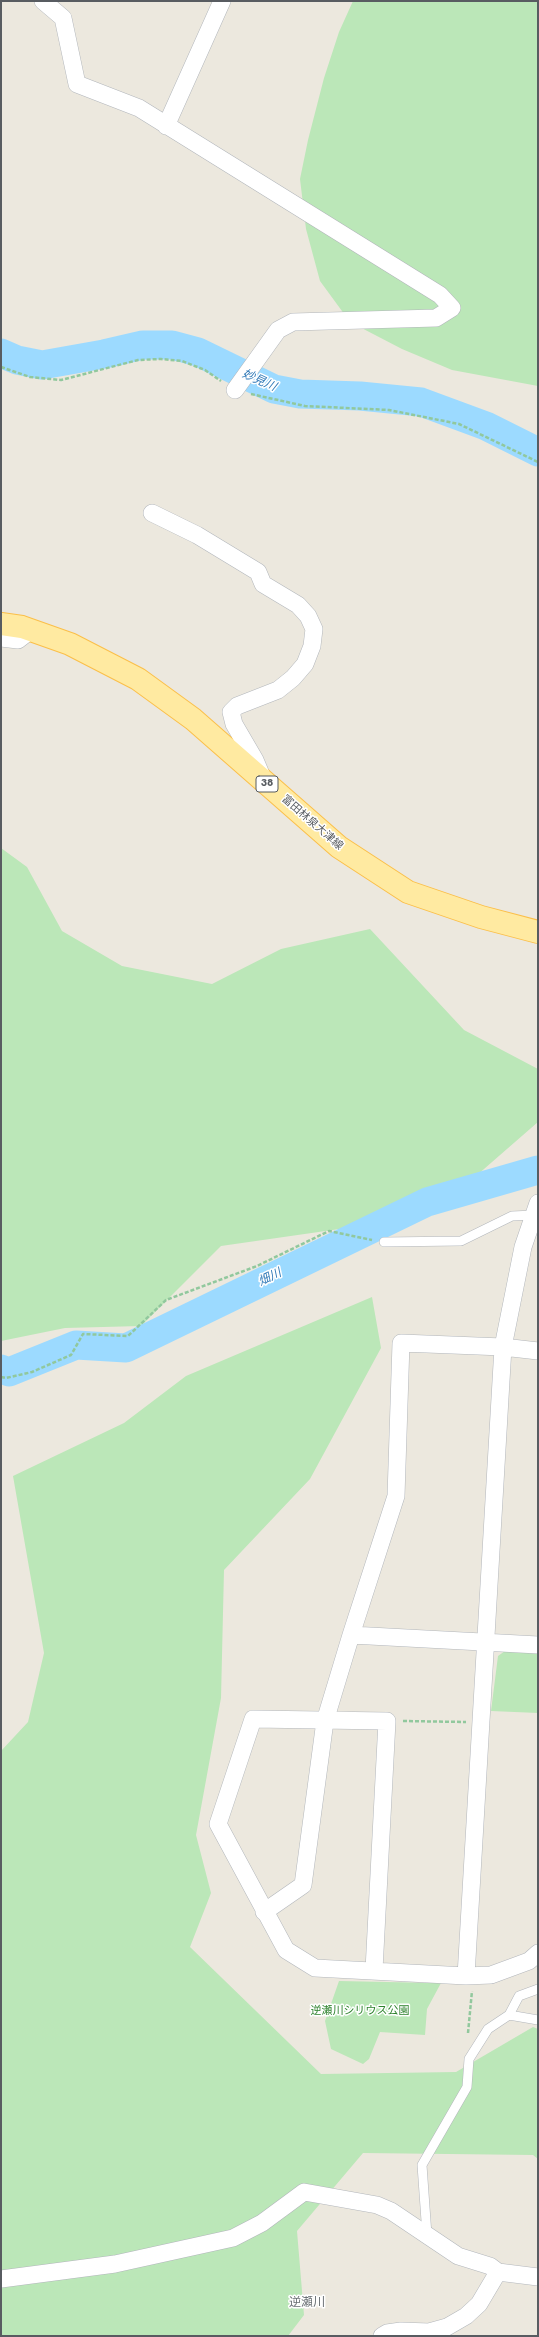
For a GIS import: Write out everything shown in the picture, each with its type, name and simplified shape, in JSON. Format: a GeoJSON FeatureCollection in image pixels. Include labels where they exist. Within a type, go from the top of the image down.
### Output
{"type":"FeatureCollection","features":[{"type":"Feature","properties":{"kind":"main road","name":"富田林泉大津線"},"geometry":{"type":"LineString","coordinates":[[1,624],[31,630],[70,644],[138,678],[193,719],[338,847],[408,892],[481,917],[538,932]]}},
{"type":"Feature","properties":{"kind":"street"},"geometry":{"type":"LineString","coordinates":[[43,1],[63,18],[77,84],[139,108],[440,295],[452,308],[436,318],[293,322],[278,330],[235,390]]}},
{"type":"Feature","properties":{"kind":"street"},"geometry":{"type":"LineString","coordinates":[[166,126],[222,1]]}},
{"type":"Feature","properties":{"kind":"street"},"geometry":{"type":"LineString","coordinates":[[152,513],[198,534],[258,572],[263,584],[298,605],[308,616],[314,629],[312,646],[305,664],[293,678],[278,690],[237,706],[231,712],[234,724],[256,760],[264,781]]}},
{"type":"Feature","properties":{"kind":"street"},"geometry":{"type":"LineString","coordinates":[[1,638],[18,640],[31,630]]}},
{"type":"Feature","properties":{"kind":"street"},"geometry":{"type":"LineString","coordinates":[[470,1982],[486,1642],[503,1347],[523,1247],[536,1209]]}},
{"type":"Feature","properties":{"kind":"street"},"geometry":{"type":"LineString","coordinates":[[264,1912],[303,1885],[325,1721],[396,1496],[401,1343],[503,1347],[538,1351]]}},
{"type":"Feature","properties":{"kind":"street"},"geometry":{"type":"LineString","coordinates":[[351,1635],[538,1645]]}},
{"type":"Feature","properties":{"kind":"street"},"geometry":{"type":"LineString","coordinates":[[374,1970],[387,1721],[253,1719],[218,1824],[264,1912],[286,1950],[315,1968],[374,1970],[470,1982],[529,1961],[538,1954]]}},
{"type":"Feature","properties":{"kind":"street"},"geometry":{"type":"LineString","coordinates":[[1,2279],[115,2264],[233,2238],[262,2222],[304,2192],[376,2205],[391,2211],[458,2256],[490,2266],[498,2272],[538,2277]]}},
{"type":"Feature","properties":{"kind":"street"},"geometry":{"type":"LineString","coordinates":[[382,2336],[387,2332],[429,2332],[447,2327],[466,2316],[479,2304],[498,2272]]}},
{"type":"Feature","properties":{"kind":"lane"},"geometry":{"type":"LineString","coordinates":[[384,1242],[461,1240],[512,1216],[536,1209]]}},
{"type":"Feature","properties":{"kind":"lane"},"geometry":{"type":"LineString","coordinates":[[427,2235],[422,2165],[467,2087],[469,2059],[488,2029],[509,2015],[519,1996],[538,1989]]}},
{"type":"Feature","properties":{"kind":"lane"},"geometry":{"type":"LineString","coordinates":[[509,2015],[538,2020]]}},
{"type":"Feature","properties":{"kind":"path"},"geometry":{"type":"LineString","coordinates":[[1,367],[30,377],[61,380],[138,360],[161,359],[182,361],[205,370],[235,390],[273,400],[305,406],[389,410],[459,424],[538,462]]}},
{"type":"Feature","properties":{"kind":"path"},"geometry":{"type":"LineString","coordinates":[[1,1377],[6,1378],[32,1372],[71,1354],[82,1334],[128,1336],[166,1300],[257,1266],[329,1231],[384,1242]]}},
{"type":"Feature","properties":{"kind":"path"},"geometry":{"type":"LineString","coordinates":[[387,1721],[472,1722]]}},
{"type":"Feature","properties":{"kind":"path"},"geometry":{"type":"LineString","coordinates":[[468,2033],[470,1982]]}},
{"type":"Feature","properties":{"kind":"green space"},"geometry":{"type":"Polygon","coordinates":[[[353,1],[538,1],[538,386],[452,370],[402,349],[350,322],[320,281],[306,229],[300,179],[308,140],[324,78],[339,32],[353,1]]]}},
{"type":"Feature","properties":{"kind":"green space"},"geometry":{"type":"Polygon","coordinates":[[[1,848],[27,867],[62,931],[122,966],[212,984],[281,949],[370,929],[464,1030],[538,1069],[538,1122],[430,1216],[221,1246],[141,1326],[65,1328],[1,1341],[1,848]]]}},
{"type":"Feature","properties":{"kind":"green space"},"geometry":{"type":"Polygon","coordinates":[[[372,1297],[381,1348],[310,1479],[224,1570],[221,1698],[196,1835],[211,1893],[190,1947],[321,2074],[456,2072],[533,2027],[538,2029],[538,2159],[533,2155],[363,2153],[297,2231],[304,2315],[288,2336],[1,2336],[1,1751],[28,1722],[44,1653],[13,1476],[124,1423],[186,1376],[372,1297]]]}},
{"type":"Feature","properties":{"kind":"green space"},"geometry":{"type":"Polygon","coordinates":[[[505,1651],[538,1652],[538,1713],[491,1711],[498,1656],[505,1651]]]}},
{"type":"Feature","properties":{"kind":"green space","name":"逆瀬川シリウス公園"},"geometry":{"type":"Polygon","coordinates":[[[339,1981],[441,1983],[427,2009],[425,2035],[380,2032],[369,2059],[363,2064],[331,2049],[325,2021],[339,1981]]]}},
{"type":"Feature","properties":{"kind":"waterway","name":"妙見川"},"geometry":{"type":"LineString","coordinates":[[1,353],[17,360],[42,365],[104,354],[143,345],[172,345],[198,352],[274,389],[300,394],[360,396],[421,402],[486,426],[538,452]]}},
{"type":"Feature","properties":{"kind":"waterway","name":"畑川"},"geometry":{"type":"LineString","coordinates":[[1,1369],[9,1372],[76,1345],[126,1348],[427,1202],[538,1170]]}},
{"type":"Feature","properties":{"kind":"district","name":"逆瀬川"},"geometry":{"type":"Point","coordinates":[307,2303]}}]}
